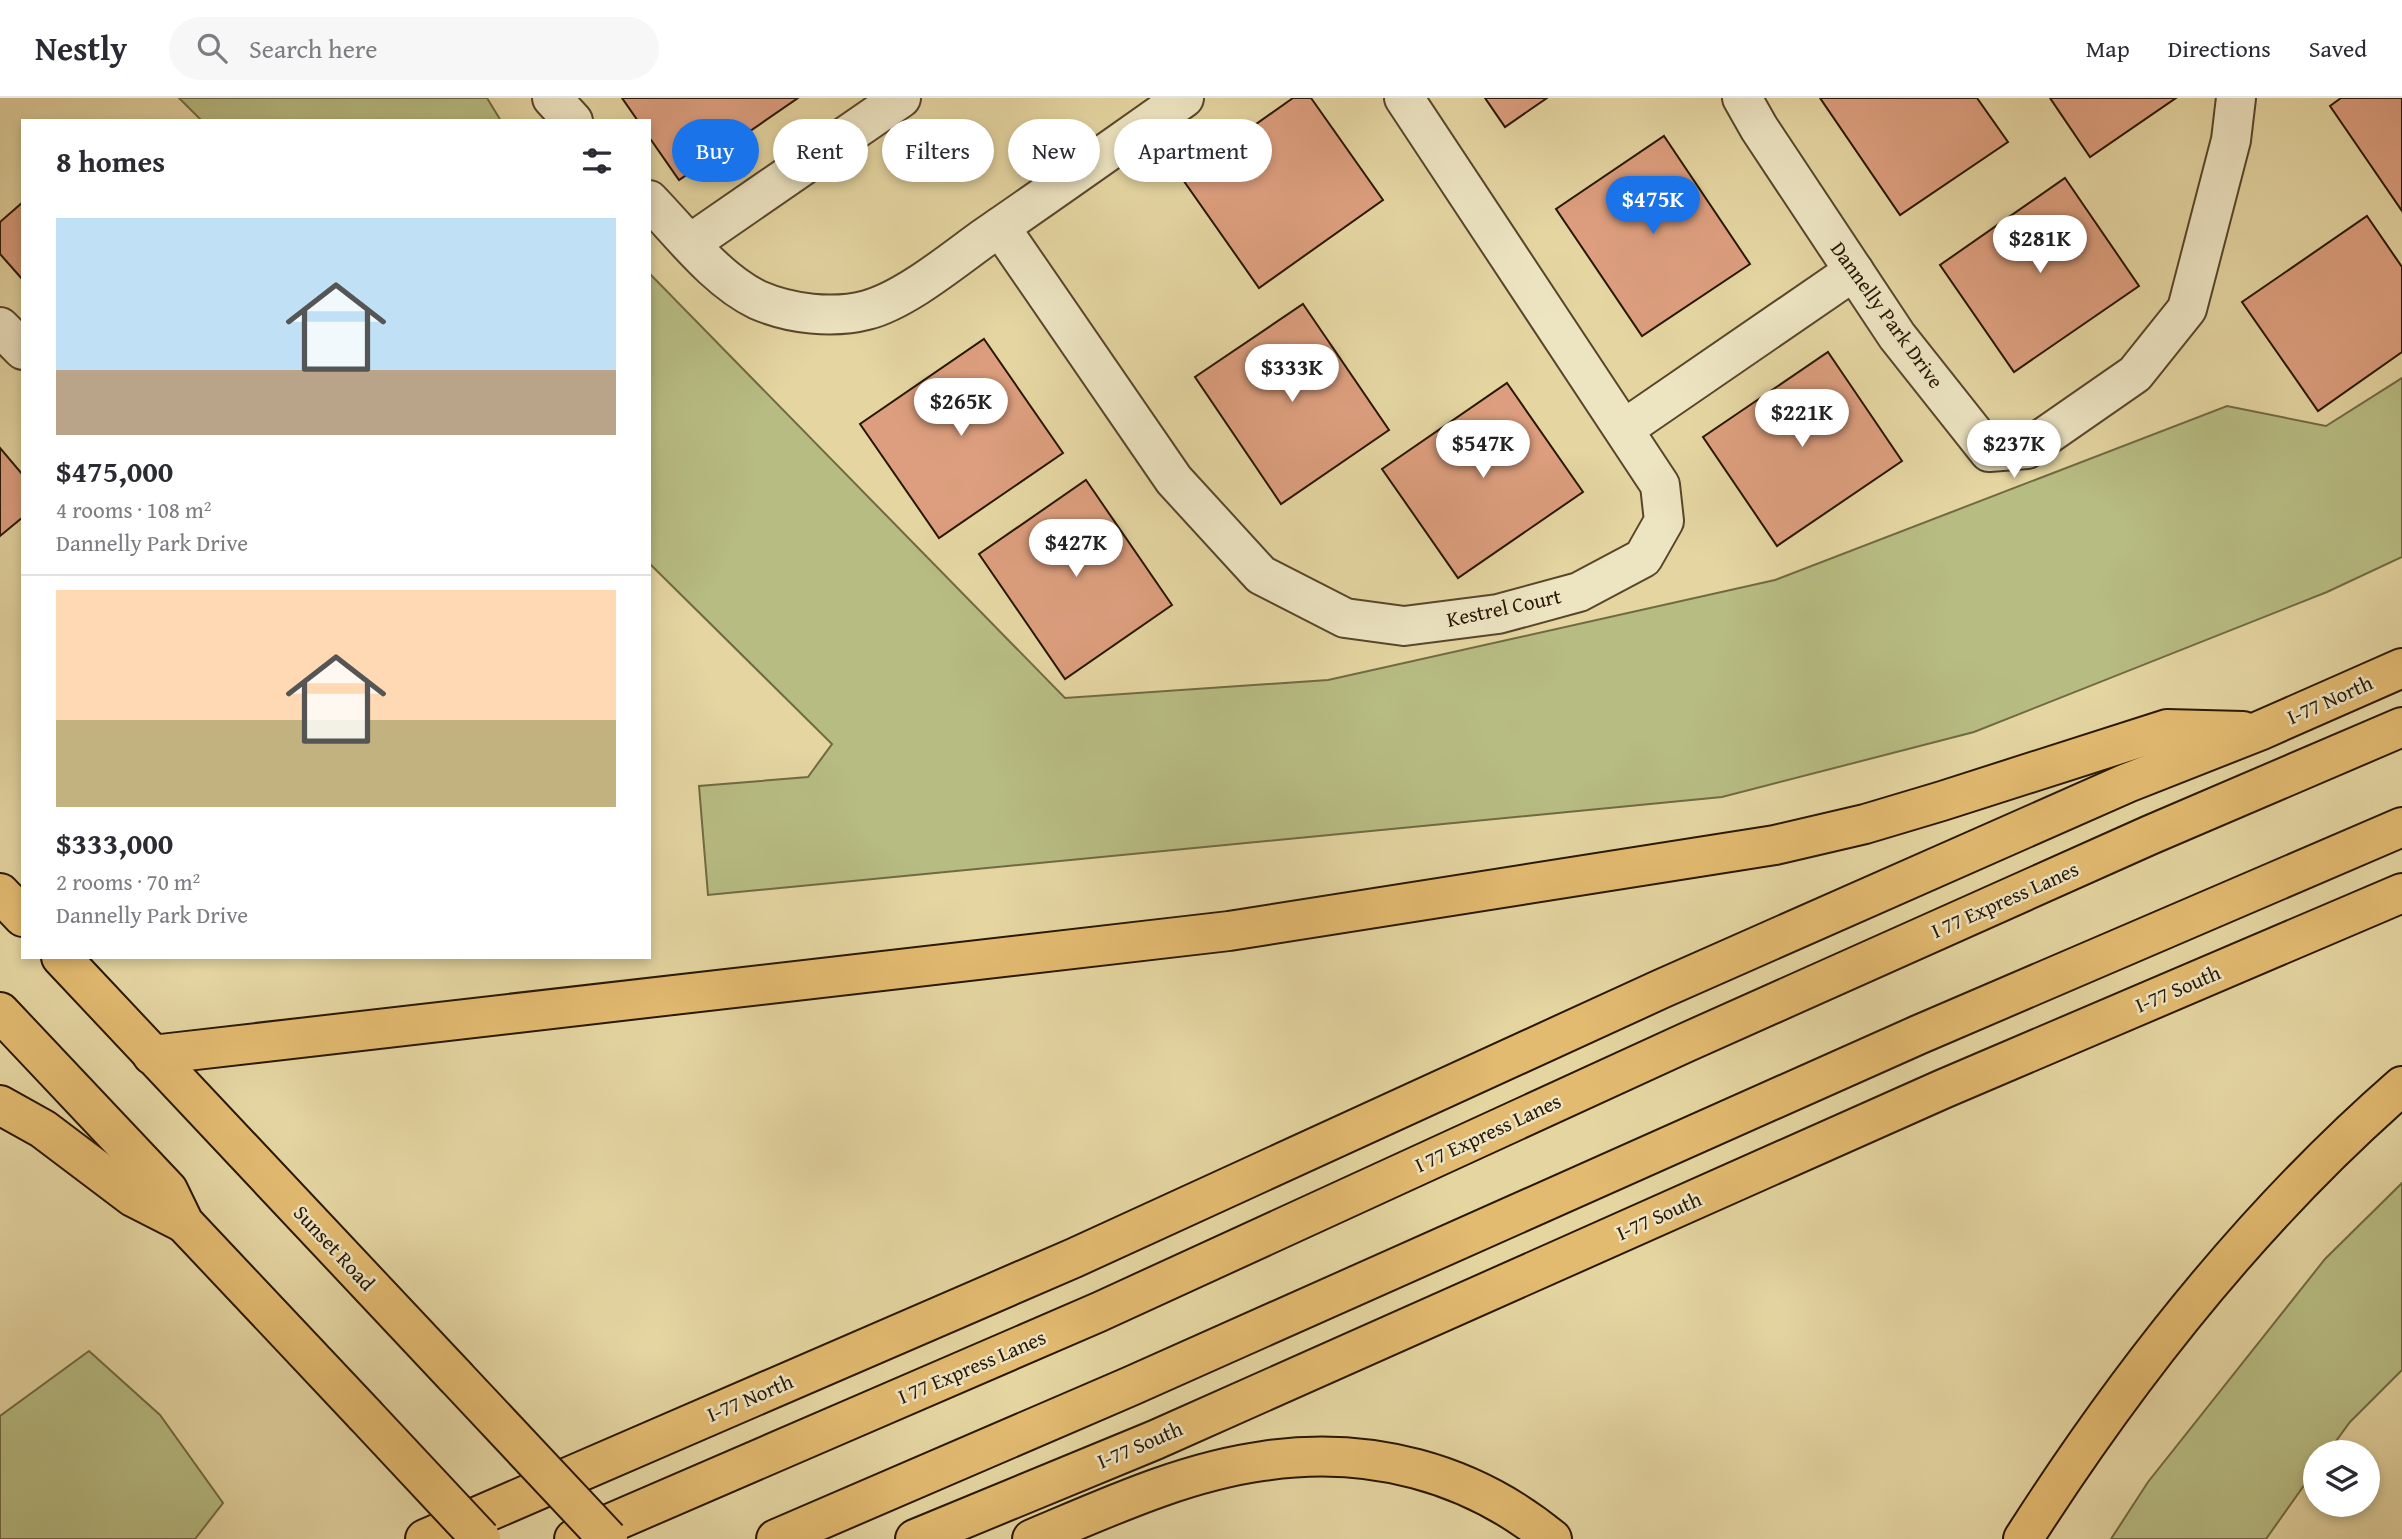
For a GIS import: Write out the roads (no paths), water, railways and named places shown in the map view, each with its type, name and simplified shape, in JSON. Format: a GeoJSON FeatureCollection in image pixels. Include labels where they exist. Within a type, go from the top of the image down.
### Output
{"type":"FeatureCollection","features":[{"type":"Feature","properties":{"kind":"main road","name":"I-77 North"},"geometry":{"type":"LineString","coordinates":[[425,1539],[1074,1258],[1661,989],[2127,783],[2259,731],[2402,668]]}},
{"type":"Feature","properties":{"kind":"main road","name":"I 77 Express Lanes"},"geometry":{"type":"LineString","coordinates":[[574,1539],[1099,1312],[1685,1043],[2150,835],[2402,727]]}},
{"type":"Feature","properties":{"kind":"main road"},"geometry":{"type":"LineString","coordinates":[[152,1055],[1229,931],[1775,845],[1865,824],[2021,778],[2166,729],[2259,731]]}},
{"type":"Feature","properties":{"kind":"main road"},"geometry":{"type":"LineString","coordinates":[[776,1539],[1131,1386],[1919,1035],[2402,827]]}},
{"type":"Feature","properties":{"kind":"main road"},"geometry":{"type":"LineString","coordinates":[[0,893],[21,915]]}},
{"type":"Feature","properties":{"kind":"main road","name":"I-77 South"},"geometry":{"type":"LineString","coordinates":[[915,1539],[1155,1440],[1943,1089],[2402,893]]}},
{"type":"Feature","properties":{"kind":"main road","name":"Sunset Road"},"geometry":{"type":"LineString","coordinates":[[63,959],[608,1539]]}},
{"type":"Feature","properties":{"kind":"main road"},"geometry":{"type":"LineString","coordinates":[[0,1012],[168,1190],[184,1223],[481,1539]]}},
{"type":"Feature","properties":{"kind":"main road"},"geometry":{"type":"LineString","coordinates":[[2023,1539],[2120,1398],[2227,1262],[2296,1186],[2402,1086]]}},
{"type":"Feature","properties":{"kind":"main road"},"geometry":{"type":"LineString","coordinates":[[0,1105],[43,1129],[133,1197],[184,1223]]}},
{"type":"Feature","properties":{"kind":"main road"},"geometry":{"type":"LineString","coordinates":[[1032,1539],[1126,1500],[1217,1470],[1265,1460],[1353,1457],[1392,1462],[1429,1471],[1466,1485],[1527,1518],[1552,1539]]}},
{"type":"Feature","properties":{"kind":"street"},"geometry":{"type":"LineString","coordinates":[[552,98],[571,119]]}},
{"type":"Feature","properties":{"kind":"street"},"geometry":{"type":"LineString","coordinates":[[691,243],[901,98]]}},
{"type":"Feature","properties":{"kind":"street"},"geometry":{"type":"LineString","coordinates":[[651,202],[722,276],[760,301],[784,309],[818,314],[869,309],[892,300],[1000,227],[1139,111],[1184,98]]}},
{"type":"Feature","properties":{"kind":"street","name":"Kestrel Court"},"geometry":{"type":"LineString","coordinates":[[1000,227],[1174,480],[1261,575],[1345,618],[1404,626],[1498,614],[1579,592],[1643,558],[1664,521],[1660,485],[1404,98]]}},
{"type":"Feature","properties":{"kind":"street","name":"Dannelly Park Drive"},"geometry":{"type":"LineString","coordinates":[[1742,98],[1759,128],[1897,336],[1989,452],[2027,450],[2135,374],[2187,309],[2231,140],[2236,98]]}},
{"type":"Feature","properties":{"kind":"street"},"geometry":{"type":"LineString","coordinates":[[1624,429],[1854,271]]}},
{"type":"Feature","properties":{"kind":"street"},"geometry":{"type":"LineString","coordinates":[[0,327],[21,348]]}}]}
